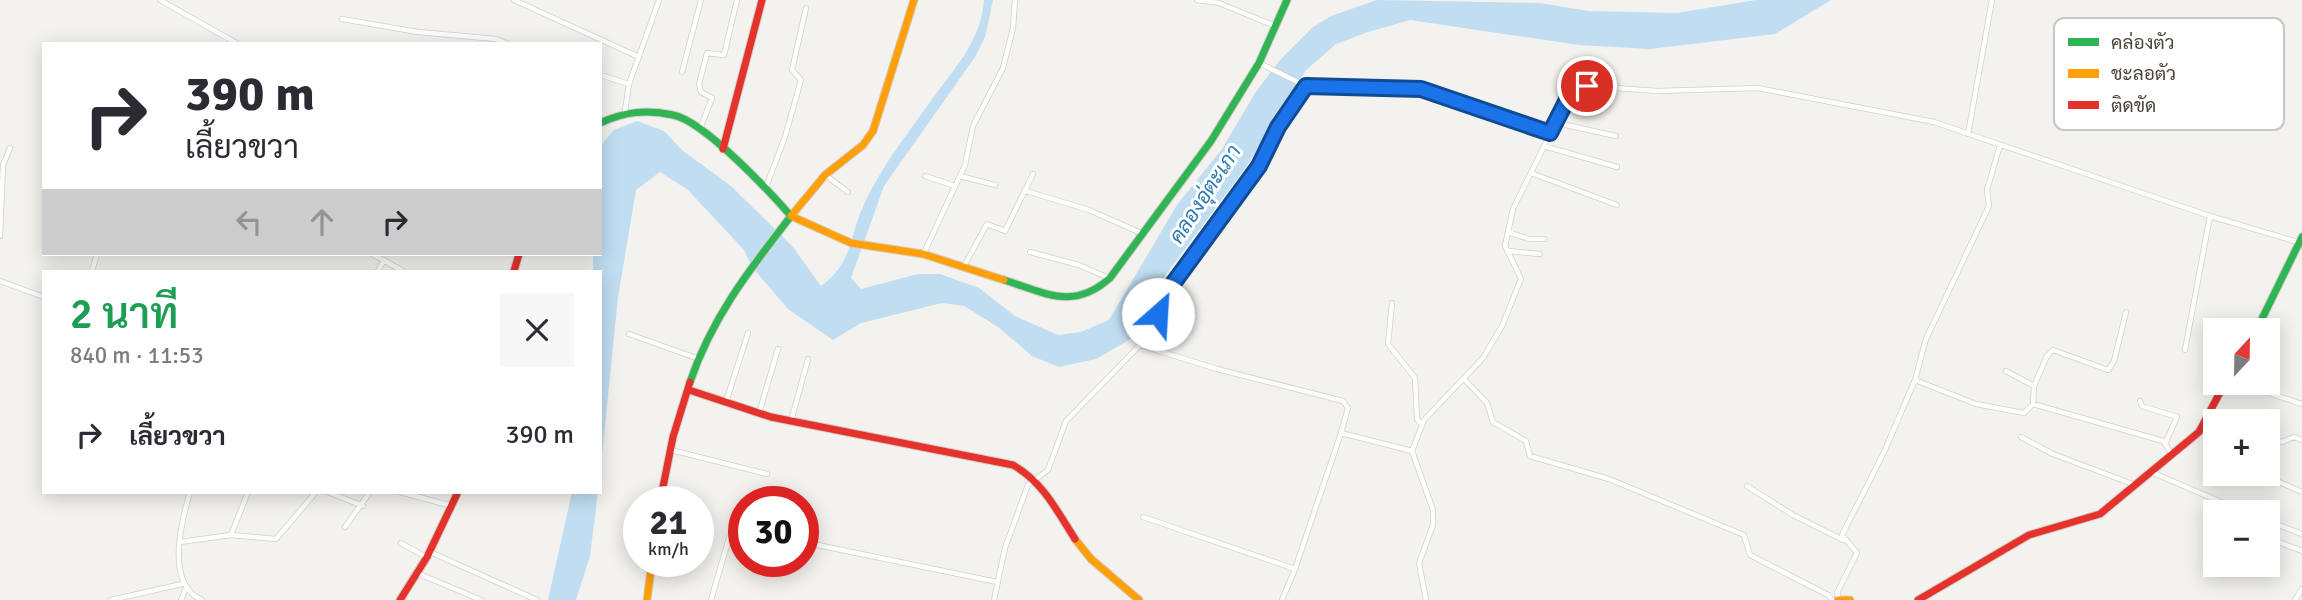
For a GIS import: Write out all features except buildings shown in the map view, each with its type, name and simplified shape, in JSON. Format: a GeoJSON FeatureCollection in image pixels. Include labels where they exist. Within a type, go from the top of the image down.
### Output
{"type":"FeatureCollection","features":[{"type":"Feature","properties":{"kind":"street"},"geometry":{"type":"LineString","coordinates":[[160,0],[234,42]]}},
{"type":"Feature","properties":{"kind":"street"},"geometry":{"type":"LineString","coordinates":[[514,0],[639,57]]}},
{"type":"Feature","properties":{"kind":"street"},"geometry":{"type":"LineString","coordinates":[[624,112],[629,84],[659,0]]}},
{"type":"Feature","properties":{"kind":"street"},"geometry":{"type":"LineString","coordinates":[[682,72],[701,0]]}},
{"type":"Feature","properties":{"kind":"street"},"geometry":{"type":"LineString","coordinates":[[701,129],[712,98],[701,92],[699,84],[708,53],[724,55],[737,0]]}},
{"type":"Feature","properties":{"kind":"street"},"geometry":{"type":"LineString","coordinates":[[723,149],[762,0]]}},
{"type":"Feature","properties":{"kind":"street"},"geometry":{"type":"LineString","coordinates":[[663,486],[670,449],[698,359],[711,327],[791,216],[825,175],[863,145],[873,131],[914,0]]}},
{"type":"Feature","properties":{"kind":"street"},"geometry":{"type":"LineString","coordinates":[[923,254],[960,176],[974,126],[1003,68],[1013,28],[1015,0]]}},
{"type":"Feature","properties":{"kind":"street"},"geometry":{"type":"LineString","coordinates":[[1197,0],[1219,3],[1275,26]]}},
{"type":"Feature","properties":{"kind":"street"},"geometry":{"type":"LineString","coordinates":[[602,123],[624,112],[674,115],[701,129],[766,188],[791,216],[850,243],[923,254],[1066,299],[1094,292],[1110,278],[1211,141],[1262,64],[1287,0]]}},
{"type":"Feature","properties":{"kind":"street"},"geometry":{"type":"LineString","coordinates":[[1968,134],[1992,0]]}},
{"type":"Feature","properties":{"kind":"street"},"geometry":{"type":"LineString","coordinates":[[766,188],[802,80],[792,70],[806,8]]}},
{"type":"Feature","properties":{"kind":"street"},"geometry":{"type":"LineString","coordinates":[[342,19],[418,32],[496,39],[503,42]]}},
{"type":"Feature","properties":{"kind":"street"},"geometry":{"type":"LineString","coordinates":[[1262,64],[1305,86],[1421,89],[1550,133]]}},
{"type":"Feature","properties":{"kind":"street"},"geometry":{"type":"LineString","coordinates":[[602,76],[629,84]]}},
{"type":"Feature","properties":{"kind":"street"},"geometry":{"type":"LineString","coordinates":[[994,600],[1005,548],[1028,485],[1048,470],[1066,421],[1140,345],[1172,285],[1259,166],[1278,127],[1305,86]]}},
{"type":"Feature","properties":{"kind":"street"},"geometry":{"type":"LineString","coordinates":[[1426,600],[1419,563],[1433,525],[1433,510],[1412,451],[1421,424],[1483,358],[1502,326],[1521,279],[1508,250],[1507,232],[1513,209],[1573,88],[1657,91],[1758,88],[1934,122],[2210,216],[2301,241],[2262,318]]}},
{"type":"Feature","properties":{"kind":"street"},"geometry":{"type":"LineString","coordinates":[[1557,120],[1566,125],[1616,136]]}},
{"type":"Feature","properties":{"kind":"street"},"geometry":{"type":"LineString","coordinates":[[1843,540],[1842,535],[1884,452],[1915,380],[1926,339],[1989,206],[1987,190],[2000,145]]}},
{"type":"Feature","properties":{"kind":"street"},"geometry":{"type":"LineString","coordinates":[[1544,146],[1617,167]]}},
{"type":"Feature","properties":{"kind":"street"},"geometry":{"type":"LineString","coordinates":[[0,236],[3,164],[10,148]]}},
{"type":"Feature","properties":{"kind":"street"},"geometry":{"type":"LineString","coordinates":[[1531,173],[1617,205]]}},
{"type":"Feature","properties":{"kind":"street"},"geometry":{"type":"LineString","coordinates":[[963,267],[987,224],[1005,231],[1033,174]]}},
{"type":"Feature","properties":{"kind":"street"},"geometry":{"type":"LineString","coordinates":[[825,175],[848,192]]}},
{"type":"Feature","properties":{"kind":"street"},"geometry":{"type":"LineString","coordinates":[[925,176],[955,187]]}},
{"type":"Feature","properties":{"kind":"street"},"geometry":{"type":"LineString","coordinates":[[960,176],[995,185]]}},
{"type":"Feature","properties":{"kind":"street"},"geometry":{"type":"LineString","coordinates":[[1026,191],[1089,210],[1141,233]]}},
{"type":"Feature","properties":{"kind":"street"},"geometry":{"type":"LineString","coordinates":[[2185,350],[2210,216]]}},
{"type":"Feature","properties":{"kind":"street"},"geometry":{"type":"LineString","coordinates":[[1507,232],[1529,239],[1544,239]]}},
{"type":"Feature","properties":{"kind":"street"},"geometry":{"type":"LineString","coordinates":[[1508,250],[1540,254]]}},
{"type":"Feature","properties":{"kind":"street"},"geometry":{"type":"LineString","coordinates":[[1030,252],[1079,265],[1110,278]]}},
{"type":"Feature","properties":{"kind":"street"},"geometry":{"type":"LineString","coordinates":[[376,256],[401,270]]}},
{"type":"Feature","properties":{"kind":"street"},"geometry":{"type":"LineString","coordinates":[[379,270],[384,260]]}},
{"type":"Feature","properties":{"kind":"street"},"geometry":{"type":"LineString","coordinates":[[0,281],[42,296]]}},
{"type":"Feature","properties":{"kind":"street"},"geometry":{"type":"LineString","coordinates":[[1392,303],[1388,344],[1415,378],[1417,419],[1421,424]]}},
{"type":"Feature","properties":{"kind":"street"},"geometry":{"type":"LineString","coordinates":[[1915,380],[1976,404],[2024,412],[2033,404],[2034,386],[2047,356],[2053,349],[2108,370],[2114,360],[2126,312]]}},
{"type":"Feature","properties":{"kind":"street"},"geometry":{"type":"LineString","coordinates":[[726,403],[748,333]]}},
{"type":"Feature","properties":{"kind":"street"},"geometry":{"type":"LineString","coordinates":[[629,334],[698,359]]}},
{"type":"Feature","properties":{"kind":"street"},"geometry":{"type":"LineString","coordinates":[[1140,345],[1343,401],[1348,408],[1295,569],[1282,600]]}},
{"type":"Feature","properties":{"kind":"street"},"geometry":{"type":"LineString","coordinates":[[759,413],[778,349]]}},
{"type":"Feature","properties":{"kind":"street"},"geometry":{"type":"LineString","coordinates":[[791,421],[808,359]]}},
{"type":"Feature","properties":{"kind":"street"},"geometry":{"type":"LineString","coordinates":[[2006,371],[2034,386]]}},
{"type":"Feature","properties":{"kind":"street"},"geometry":{"type":"LineString","coordinates":[[1464,379],[1487,403],[1493,422],[1526,441],[1530,456],[1609,479],[1744,535],[1750,555],[1828,595],[1832,600]]}},
{"type":"Feature","properties":{"kind":"street"},"geometry":{"type":"LineString","coordinates":[[689,390],[791,421],[1013,465],[1035,479],[1063,525],[1087,555],[1139,600]]}},
{"type":"Feature","properties":{"kind":"street"},"geometry":{"type":"LineString","coordinates":[[2278,396],[2302,404]]}},
{"type":"Feature","properties":{"kind":"street"},"geometry":{"type":"LineString","coordinates":[[2140,401],[2142,407],[2177,417],[2165,444]]}},
{"type":"Feature","properties":{"kind":"street"},"geometry":{"type":"LineString","coordinates":[[2033,404],[2163,441],[2172,454]]}},
{"type":"Feature","properties":{"kind":"street"},"geometry":{"type":"LineString","coordinates":[[1919,600],[2029,535],[2100,514],[2199,432],[2203,425]]}},
{"type":"Feature","properties":{"kind":"street"},"geometry":{"type":"LineString","coordinates":[[1341,433],[1412,451]]}},
{"type":"Feature","properties":{"kind":"street"},"geometry":{"type":"LineString","coordinates":[[2021,437],[2053,454],[2135,485]]}},
{"type":"Feature","properties":{"kind":"street"},"geometry":{"type":"LineString","coordinates":[[2280,441],[2294,437],[2302,440]]}},
{"type":"Feature","properties":{"kind":"street"},"geometry":{"type":"LineString","coordinates":[[670,449],[767,474]]}},
{"type":"Feature","properties":{"kind":"street"},"geometry":{"type":"LineString","coordinates":[[2151,472],[2216,500]]}},
{"type":"Feature","properties":{"kind":"street"},"geometry":{"type":"LineString","coordinates":[[2280,482],[2302,492]]}},
{"type":"Feature","properties":{"kind":"street"},"geometry":{"type":"LineString","coordinates":[[1747,486],[1793,515],[1856,547],[1857,553],[1837,593],[1839,600],[1850,600]]}},
{"type":"Feature","properties":{"kind":"street"},"geometry":{"type":"LineString","coordinates":[[190,494],[180,542],[182,584],[185,590],[202,600]]}},
{"type":"Feature","properties":{"kind":"street"},"geometry":{"type":"LineString","coordinates":[[231,535],[247,494]]}},
{"type":"Feature","properties":{"kind":"street"},"geometry":{"type":"LineString","coordinates":[[180,542],[231,535],[276,539],[314,494]]}},
{"type":"Feature","properties":{"kind":"street"},"geometry":{"type":"LineString","coordinates":[[333,494],[363,506]]}},
{"type":"Feature","properties":{"kind":"street"},"geometry":{"type":"LineString","coordinates":[[345,527],[363,506],[369,494]]}},
{"type":"Feature","properties":{"kind":"street"},"geometry":{"type":"LineString","coordinates":[[408,494],[453,506]]}},
{"type":"Feature","properties":{"kind":"street"},"geometry":{"type":"LineString","coordinates":[[400,600],[428,554],[457,494]]}},
{"type":"Feature","properties":{"kind":"street"},"geometry":{"type":"LineString","coordinates":[[1143,517],[1295,569]]}},
{"type":"Feature","properties":{"kind":"street"},"geometry":{"type":"LineString","coordinates":[[2280,526],[2302,534]]}},
{"type":"Feature","properties":{"kind":"street"},"geometry":{"type":"LineString","coordinates":[[711,600],[728,541]]}},
{"type":"Feature","properties":{"kind":"street"},"geometry":{"type":"LineString","coordinates":[[401,543],[537,600]]}},
{"type":"Feature","properties":{"kind":"street"},"geometry":{"type":"LineString","coordinates":[[2280,543],[2302,551]]}},
{"type":"Feature","properties":{"kind":"street"},"geometry":{"type":"LineString","coordinates":[[819,545],[997,582]]}},
{"type":"Feature","properties":{"kind":"street"},"geometry":{"type":"LineString","coordinates":[[417,573],[481,600]]}},
{"type":"Feature","properties":{"kind":"street"},"geometry":{"type":"LineString","coordinates":[[648,600],[650,577]]}},
{"type":"Feature","properties":{"kind":"street"},"geometry":{"type":"LineString","coordinates":[[111,600],[182,584]]}},
{"type":"Feature","properties":{"kind":"street"},"geometry":{"type":"LineString","coordinates":[[2295,600],[2302,589]]}},
{"type":"Feature","properties":{"kind":"street"},"geometry":{"type":"LineString","coordinates":[[181,600],[185,590]]}},
{"type":"Feature","properties":{"kind":"water","name":"คลองอุ่ตะเภา"},"geometry":{"type":"Polygon","coordinates":[[[984,0],[993,0],[985,37],[975,57],[884,186],[851,278],[861,289],[918,274],[940,274],[979,288],[1015,316],[1058,335],[1081,332],[1109,320],[1177,205],[1222,149],[1255,93],[1280,60],[1313,27],[1331,16],[1377,0],[1540,3],[1588,11],[1677,13],[1756,0],[1831,0],[1775,34],[1650,49],[1579,45],[1410,20],[1336,44],[1305,71],[1246,167],[1164,277],[1131,339],[1096,359],[1059,367],[1032,356],[998,327],[964,306],[942,303],[861,323],[833,340],[788,309],[752,267],[744,250],[688,190],[660,172],[636,190],[618,297],[602,455],[602,270],[593,270],[593,256],[602,256],[602,144],[614,130],[637,121],[664,131],[683,151],[731,186],[792,246],[821,286],[840,267],[865,202],[880,174],[967,50],[982,14],[984,0]]]}},
{"type":"Feature","properties":{"kind":"water"},"geometry":{"type":"Polygon","coordinates":[[[572,494],[598,494],[590,556],[576,600],[548,600],[572,494]]]}},
{"type":"Feature","properties":{"kind":"traffic: fast"},"geometry":{"type":"LineString","coordinates":[[1004,280],[1046,294],[1071,297],[1097,288],[1110,278],[1211,141],[1259,63],[1287,0]]}},
{"type":"Feature","properties":{"kind":"traffic: fast"},"geometry":{"type":"LineString","coordinates":[[602,122],[618,116],[644,112],[663,113],[686,120],[735,158],[791,216],[733,294],[709,336],[690,382]]}},
{"type":"Feature","properties":{"kind":"traffic: fast"},"geometry":{"type":"LineString","coordinates":[[2262,318],[2302,237]]}},
{"type":"Feature","properties":{"kind":"traffic: slow"},"geometry":{"type":"LineString","coordinates":[[914,0],[873,131],[863,145],[825,175],[791,216],[851,243],[923,254],[1004,280]]}},
{"type":"Feature","properties":{"kind":"traffic: slow"},"geometry":{"type":"LineString","coordinates":[[1075,539],[1091,559],[1139,600]]}},
{"type":"Feature","properties":{"kind":"traffic: slow"},"geometry":{"type":"LineString","coordinates":[[647,600],[650,577]]}},
{"type":"Feature","properties":{"kind":"traffic: slow"},"geometry":{"type":"LineString","coordinates":[[1838,600],[1850,600]]}},
{"type":"Feature","properties":{"kind":"traffic: jam"},"geometry":{"type":"LineString","coordinates":[[723,149],[762,0]]}},
{"type":"Feature","properties":{"kind":"traffic: jam"},"geometry":{"type":"LineString","coordinates":[[514,270],[518,256]]}},
{"type":"Feature","properties":{"kind":"traffic: jam"},"geometry":{"type":"LineString","coordinates":[[663,486],[673,437],[690,382]]}},
{"type":"Feature","properties":{"kind":"traffic: jam"},"geometry":{"type":"LineString","coordinates":[[689,390],[771,417],[1013,465],[1041,489],[1075,539]]}},
{"type":"Feature","properties":{"kind":"traffic: jam"},"geometry":{"type":"LineString","coordinates":[[1918,600],[2029,535],[2100,514],[2199,432],[2218,396]]}},
{"type":"Feature","properties":{"kind":"traffic: jam"},"geometry":{"type":"LineString","coordinates":[[400,600],[427,557],[457,494]]}},
{"type":"Feature","properties":{"kind":"route"},"geometry":{"type":"LineString","coordinates":[[1158,314],[1172,285],[1235,195],[1259,166],[1278,127],[1306,86],[1327,89],[1421,89],[1550,133],[1573,88],[1587,86]]}}]}
